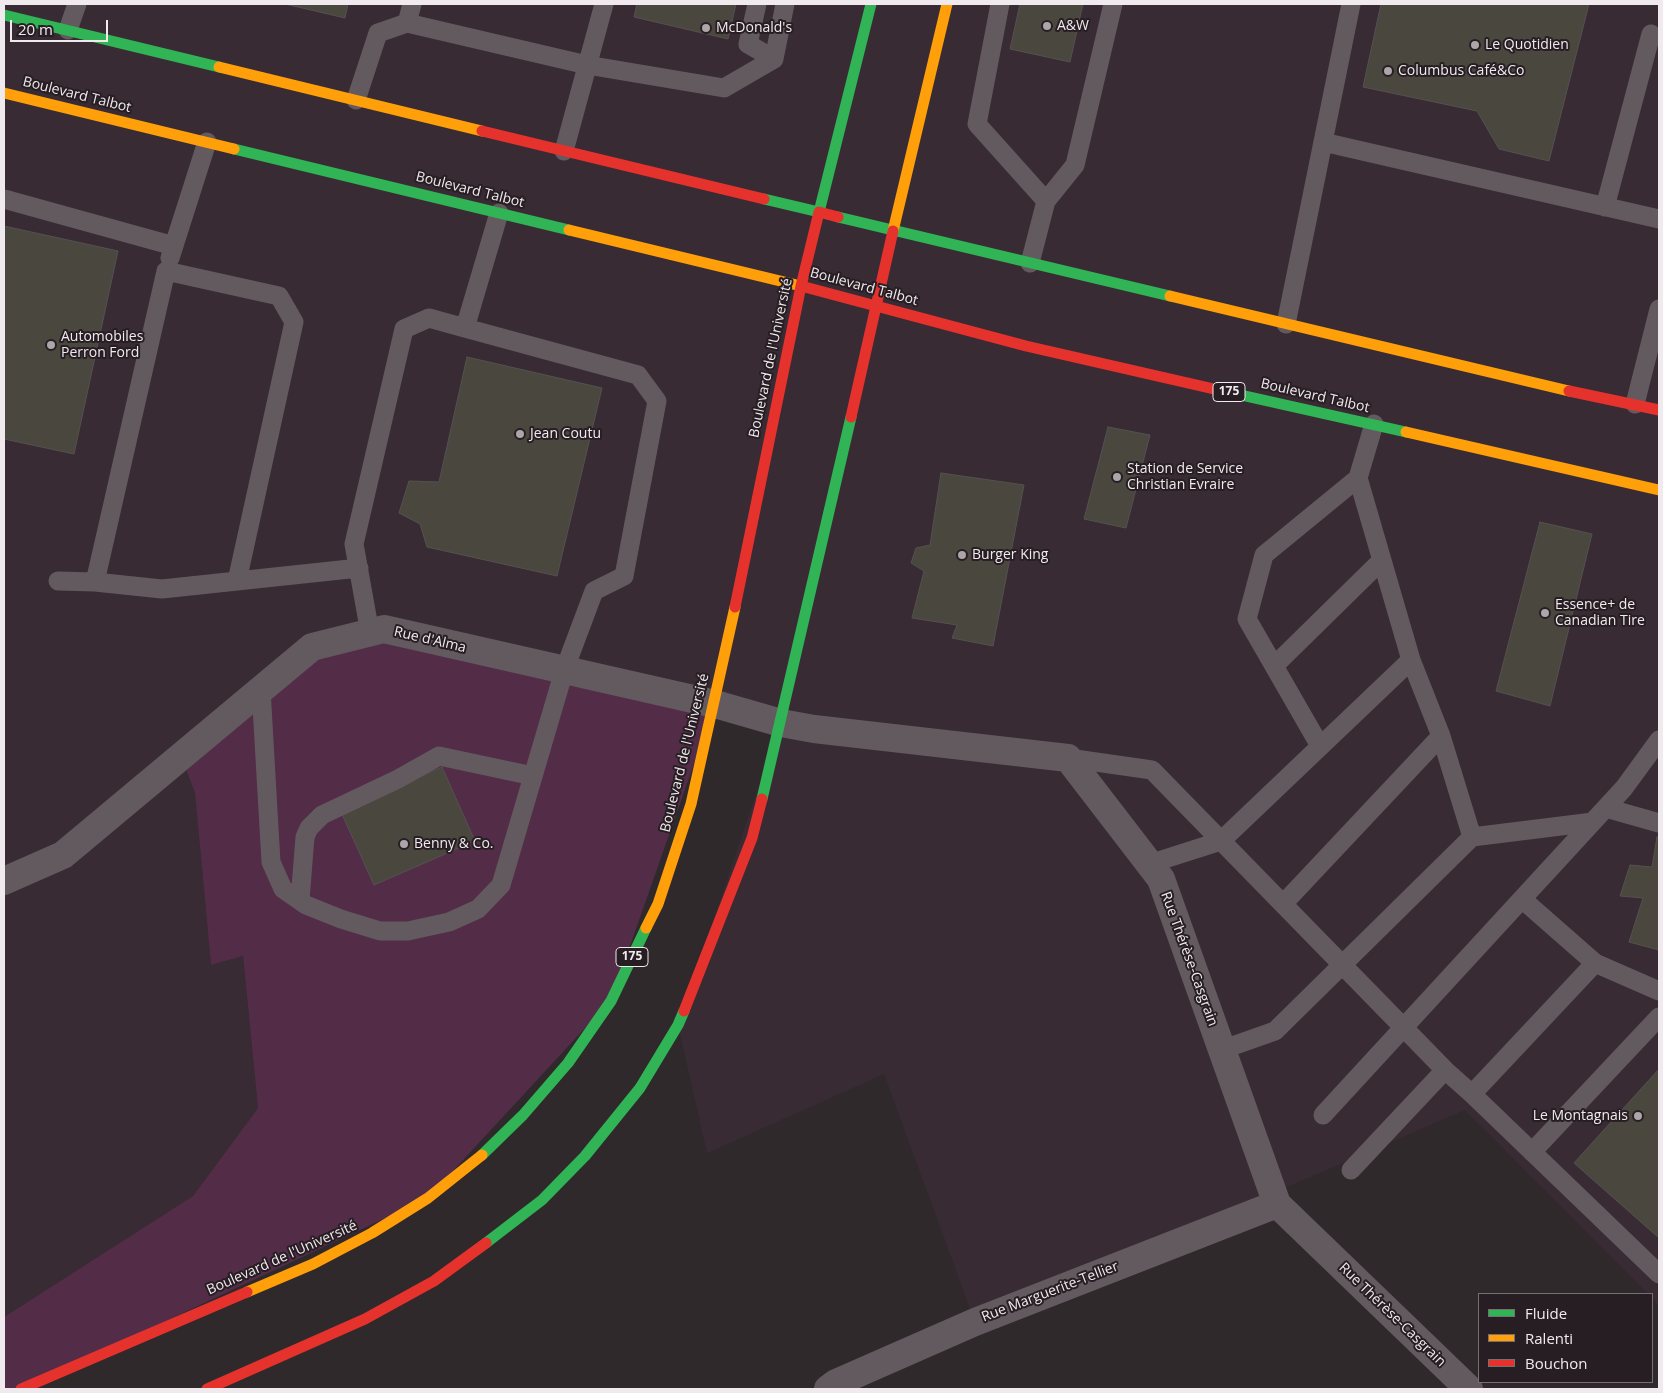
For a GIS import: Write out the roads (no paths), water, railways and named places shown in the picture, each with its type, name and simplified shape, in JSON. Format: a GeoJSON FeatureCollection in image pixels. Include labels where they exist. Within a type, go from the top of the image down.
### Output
{"type":"FeatureCollection","features":[{"type":"Feature","properties":{"kind":"main road","name":"Boulevard de l'Université"},"geometry":{"type":"LineString","coordinates":[[21,1389],[313,1264],[372,1233],[428,1198],[478,1159],[523,1115],[568,1063],[611,1000],[658,904],[691,804],[715,704],[801,286],[871,4]]}},
{"type":"Feature","properties":{"kind":"main road"},"geometry":{"type":"LineString","coordinates":[[207,1389],[365,1320],[434,1281],[542,1200],[585,1156],[640,1088],[678,1025],[752,838],[781,723],[893,231],[947,4]]}},
{"type":"Feature","properties":{"kind":"main road"},"geometry":{"type":"LineString","coordinates":[[4,15],[893,231],[1616,402],[1636,404],[1659,410]]}},
{"type":"Feature","properties":{"kind":"main road","name":"Boulevard Talbot"},"geometry":{"type":"LineString","coordinates":[[4,93],[801,286],[1026,346],[1659,490]]}},
{"type":"Feature","properties":{"kind":"street","name":"Rue d'Alma"},"geometry":{"type":"LineString","coordinates":[[4,881],[63,855],[312,647],[384,629],[715,704],[781,723]]}},
{"type":"Feature","properties":{"kind":"street"},"geometry":{"type":"LineString","coordinates":[[781,723],[814,729],[1068,758]]}},
{"type":"Feature","properties":{"kind":"street","name":"Rue Thérèse-Casgrain"},"geometry":{"type":"LineString","coordinates":[[1068,758],[1160,879],[1277,1204],[1469,1389]]}},
{"type":"Feature","properties":{"kind":"street","name":"Rue Marguerite-Tellier"},"geometry":{"type":"LineString","coordinates":[[828,1389],[836,1382],[975,1322],[1277,1204]]}},
{"type":"Feature","properties":{"kind":"lane"},"geometry":{"type":"LineString","coordinates":[[68,30],[77,4]]}},
{"type":"Feature","properties":{"kind":"lane"},"geometry":{"type":"LineString","coordinates":[[407,23],[412,4]]}},
{"type":"Feature","properties":{"kind":"lane"},"geometry":{"type":"LineString","coordinates":[[564,151],[604,4]]}},
{"type":"Feature","properties":{"kind":"lane"},"geometry":{"type":"LineString","coordinates":[[757,4],[748,44],[774,59]]}},
{"type":"Feature","properties":{"kind":"lane"},"geometry":{"type":"LineString","coordinates":[[356,100],[378,33],[407,23],[587,65],[724,88],[774,59],[785,4]]}},
{"type":"Feature","properties":{"kind":"lane"},"geometry":{"type":"LineString","coordinates":[[1000,4],[977,124],[1046,201]]}},
{"type":"Feature","properties":{"kind":"lane"},"geometry":{"type":"LineString","coordinates":[[1101,61],[1090,50],[1102,4]]}},
{"type":"Feature","properties":{"kind":"lane"},"geometry":{"type":"LineString","coordinates":[[1030,263],[1046,201],[1075,166],[1113,4]]}},
{"type":"Feature","properties":{"kind":"lane"},"geometry":{"type":"LineString","coordinates":[[1286,324],[1351,4]]}},
{"type":"Feature","properties":{"kind":"lane"},"geometry":{"type":"LineString","coordinates":[[1605,207],[1650,34]]}},
{"type":"Feature","properties":{"kind":"lane"},"geometry":{"type":"LineString","coordinates":[[95,582],[166,271],[207,142]]}},
{"type":"Feature","properties":{"kind":"lane"},"geometry":{"type":"LineString","coordinates":[[1323,142],[1659,219]]}},
{"type":"Feature","properties":{"kind":"lane"},"geometry":{"type":"LineString","coordinates":[[4,198],[174,246]]}},
{"type":"Feature","properties":{"kind":"lane"},"geometry":{"type":"LineString","coordinates":[[464,328],[499,213]]}},
{"type":"Feature","properties":{"kind":"lane"},"geometry":{"type":"LineString","coordinates":[[166,271],[279,296],[294,322],[237,581]]}},
{"type":"Feature","properties":{"kind":"lane"},"geometry":{"type":"LineString","coordinates":[[1636,404],[1659,309]]}},
{"type":"Feature","properties":{"kind":"lane"},"geometry":{"type":"LineString","coordinates":[[261,689],[271,862],[284,889],[300,900],[341,919],[380,931],[408,931],[449,922],[478,909],[501,886],[564,671],[594,590],[624,576],[657,401],[638,375],[429,318],[404,329],[354,544],[370,633]]}},
{"type":"Feature","properties":{"kind":"lane"},"geometry":{"type":"LineString","coordinates":[[1374,424],[1358,478],[1411,660],[1441,736],[1472,837]]}},
{"type":"Feature","properties":{"kind":"lane"},"geometry":{"type":"LineString","coordinates":[[1320,746],[1247,619],[1264,555],[1358,478]]}},
{"type":"Feature","properties":{"kind":"lane"},"geometry":{"type":"LineString","coordinates":[[1274,666],[1382,560]]}},
{"type":"Feature","properties":{"kind":"lane"},"geometry":{"type":"LineString","coordinates":[[58,582],[95,582],[162,589],[359,568]]}},
{"type":"Feature","properties":{"kind":"lane"},"geometry":{"type":"LineString","coordinates":[[1149,864],[1221,841],[1411,660]]}},
{"type":"Feature","properties":{"kind":"lane"},"geometry":{"type":"LineString","coordinates":[[1283,904],[1441,736]]}},
{"type":"Feature","properties":{"kind":"lane"},"geometry":{"type":"LineString","coordinates":[[1323,1115],[1624,788],[1659,740]]}},
{"type":"Feature","properties":{"kind":"lane"},"geometry":{"type":"LineString","coordinates":[[300,900],[305,836],[309,828],[322,815],[398,779],[439,756],[533,776]]}},
{"type":"Feature","properties":{"kind":"lane"},"geometry":{"type":"LineString","coordinates":[[1068,758],[1152,770],[1445,1070],[1659,1274]]}},
{"type":"Feature","properties":{"kind":"lane"},"geometry":{"type":"LineString","coordinates":[[1606,808],[1659,823]]}},
{"type":"Feature","properties":{"kind":"lane"},"geometry":{"type":"LineString","coordinates":[[1221,1050],[1276,1031],[1472,837],[1593,822]]}},
{"type":"Feature","properties":{"kind":"lane"},"geometry":{"type":"LineString","coordinates":[[1522,899],[1595,963],[1659,991]]}},
{"type":"Feature","properties":{"kind":"lane"},"geometry":{"type":"LineString","coordinates":[[1472,1094],[1595,963]]}},
{"type":"Feature","properties":{"kind":"lane"},"geometry":{"type":"LineString","coordinates":[[1532,1152],[1659,1018]]}},
{"type":"Feature","properties":{"kind":"lane"},"geometry":{"type":"LineString","coordinates":[[1351,1170],[1445,1070]]}},
{"type":"Feature","properties":{"kind":"place","name":"A&W"},"geometry":{"type":"Point","coordinates":[1047,26]}},
{"type":"Feature","properties":{"kind":"place","name":"McDonald's"},"geometry":{"type":"Point","coordinates":[706,28]}},
{"type":"Feature","properties":{"kind":"place","name":"Le Quotidien"},"geometry":{"type":"Point","coordinates":[1475,45]}},
{"type":"Feature","properties":{"kind":"place","name":"Columbus Café&Co"},"geometry":{"type":"Point","coordinates":[1388,71]}},
{"type":"Feature","properties":{"kind":"place","name":"Automobiles Perron Ford"},"geometry":{"type":"Point","coordinates":[51,345]}},
{"type":"Feature","properties":{"kind":"place","name":"Jean Coutu"},"geometry":{"type":"Point","coordinates":[520,434]}},
{"type":"Feature","properties":{"kind":"place","name":"Station de Service Christian Evraire"},"geometry":{"type":"Point","coordinates":[1117,477]}},
{"type":"Feature","properties":{"kind":"place","name":"Burger King"},"geometry":{"type":"Point","coordinates":[962,555]}},
{"type":"Feature","properties":{"kind":"place","name":"Essence+ de Canadian Tire"},"geometry":{"type":"Point","coordinates":[1545,613]}},
{"type":"Feature","properties":{"kind":"place","name":"Benny & Co."},"geometry":{"type":"Point","coordinates":[404,844]}},
{"type":"Feature","properties":{"kind":"place","name":"Le Montagnais"},"geometry":{"type":"Point","coordinates":[1638,1116]}}]}
